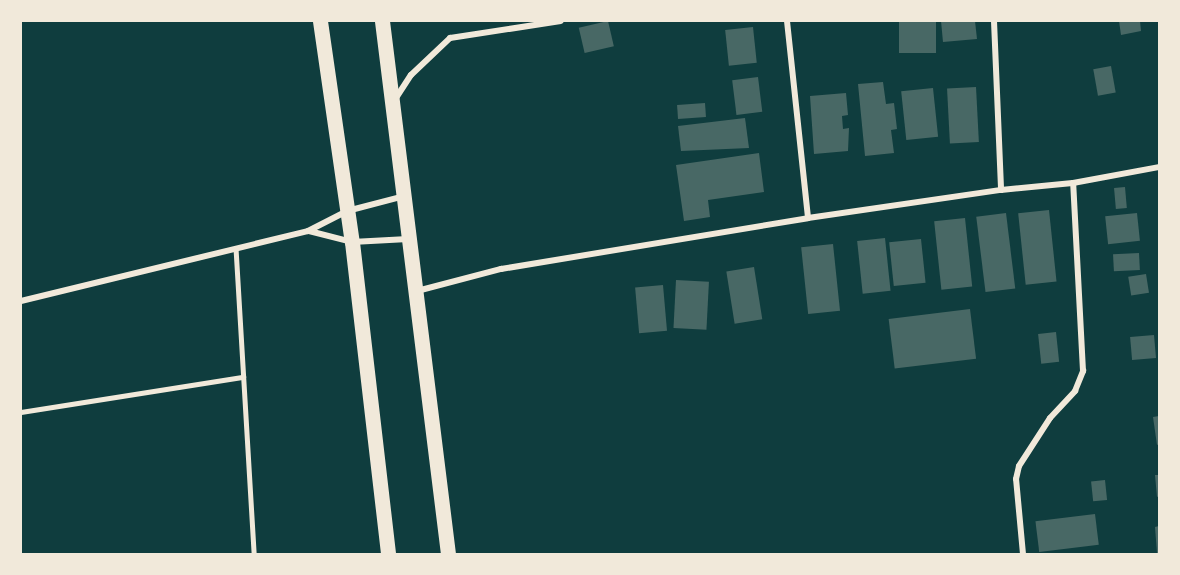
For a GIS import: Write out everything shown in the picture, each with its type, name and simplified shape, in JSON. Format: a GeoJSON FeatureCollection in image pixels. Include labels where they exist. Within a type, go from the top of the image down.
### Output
{"type":"FeatureCollection","features":[{"type":"Feature","properties":{"kind":"highway"},"geometry":{"type":"LineString","coordinates":[[320,21],[352,242],[388,554]]}},
{"type":"Feature","properties":{"kind":"highway"},"geometry":{"type":"LineString","coordinates":[[382,21],[409,239],[413,292],[448,554]]}},
{"type":"Feature","properties":{"kind":"street"},"geometry":{"type":"LineString","coordinates":[[392,104],[411,75],[450,38],[561,21]]}},
{"type":"Feature","properties":{"kind":"street"},"geometry":{"type":"LineString","coordinates":[[787,21],[808,218]]}},
{"type":"Feature","properties":{"kind":"street"},"geometry":{"type":"LineString","coordinates":[[994,21],[1000,190]]}},
{"type":"Feature","properties":{"kind":"street"},"geometry":{"type":"LineString","coordinates":[[413,292],[501,269],[808,218],[1000,190],[1073,183],[1159,167]]}},
{"type":"Feature","properties":{"kind":"street"},"geometry":{"type":"LineString","coordinates":[[1023,554],[1016,479],[1019,466],[1050,418],[1076,391],[1083,371],[1073,183]]}},
{"type":"Feature","properties":{"kind":"street"},"geometry":{"type":"LineString","coordinates":[[21,301],[308,231],[347,211],[404,196]]}},
{"type":"Feature","properties":{"kind":"street"},"geometry":{"type":"LineString","coordinates":[[308,231],[352,242],[409,239]]}},
{"type":"Feature","properties":{"kind":"lane"},"geometry":{"type":"LineString","coordinates":[[236,248],[254,552]]}},
{"type":"Feature","properties":{"kind":"lane"},"geometry":{"type":"LineString","coordinates":[[21,412],[243,377]]}},
{"type":"Feature","properties":{"kind":"building"},"geometry":{"type":"Polygon","coordinates":[[[608,21],[614,46],[585,53],[579,28],[608,21]]]}},
{"type":"Feature","properties":{"kind":"building"},"geometry":{"type":"Polygon","coordinates":[[[899,21],[936,21],[936,53],[899,53],[899,21]]]}},
{"type":"Feature","properties":{"kind":"building"},"geometry":{"type":"Polygon","coordinates":[[[941,21],[975,21],[977,39],[943,42],[941,21]]]}},
{"type":"Feature","properties":{"kind":"building"},"geometry":{"type":"Polygon","coordinates":[[[1119,21],[1140,21],[1141,31],[1121,35],[1119,21]]]}},
{"type":"Feature","properties":{"kind":"building"},"geometry":{"type":"Polygon","coordinates":[[[753,27],[757,63],[729,66],[725,30],[753,27]]]}},
{"type":"Feature","properties":{"kind":"building"},"geometry":{"type":"Polygon","coordinates":[[[1111,66],[1116,93],[1098,96],[1093,69],[1111,66]]]}},
{"type":"Feature","properties":{"kind":"building"},"geometry":{"type":"Polygon","coordinates":[[[758,77],[762,112],[736,115],[732,80],[758,77]]]}},
{"type":"Feature","properties":{"kind":"building"},"geometry":{"type":"Polygon","coordinates":[[[883,82],[886,104],[894,103],[897,129],[891,130],[894,153],[865,156],[858,84],[883,82]]]}},
{"type":"Feature","properties":{"kind":"building"},"geometry":{"type":"Polygon","coordinates":[[[976,87],[979,142],[950,143],[947,89],[976,87]]]}},
{"type":"Feature","properties":{"kind":"building"},"geometry":{"type":"Polygon","coordinates":[[[933,88],[938,137],[906,140],[901,91],[933,88]]]}},
{"type":"Feature","properties":{"kind":"building"},"geometry":{"type":"Polygon","coordinates":[[[846,93],[848,115],[842,116],[843,129],[849,128],[848,151],[814,154],[810,96],[846,93]]]}},
{"type":"Feature","properties":{"kind":"building"},"geometry":{"type":"Polygon","coordinates":[[[705,103],[706,117],[678,119],[677,105],[705,103]]]}},
{"type":"Feature","properties":{"kind":"building"},"geometry":{"type":"Polygon","coordinates":[[[745,118],[749,148],[681,151],[678,126],[745,118]]]}},
{"type":"Feature","properties":{"kind":"building"},"geometry":{"type":"Polygon","coordinates":[[[759,153],[764,192],[708,200],[710,217],[684,221],[676,165],[759,153]]]}},
{"type":"Feature","properties":{"kind":"building"},"geometry":{"type":"Polygon","coordinates":[[[1125,187],[1127,208],[1116,209],[1114,188],[1125,187]]]}},
{"type":"Feature","properties":{"kind":"building"},"geometry":{"type":"Polygon","coordinates":[[[1049,210],[1057,282],[1026,285],[1018,213],[1049,210]]]}},
{"type":"Feature","properties":{"kind":"building"},"geometry":{"type":"Polygon","coordinates":[[[1006,213],[1015,288],[985,292],[976,217],[1006,213]]]}},
{"type":"Feature","properties":{"kind":"building"},"geometry":{"type":"Polygon","coordinates":[[[1137,213],[1140,241],[1108,244],[1105,216],[1137,213]]]}},
{"type":"Feature","properties":{"kind":"building"},"geometry":{"type":"Polygon","coordinates":[[[965,218],[972,287],[941,290],[934,221],[965,218]]]}},
{"type":"Feature","properties":{"kind":"building"},"geometry":{"type":"Polygon","coordinates":[[[885,238],[891,291],[863,294],[857,241],[885,238]]]}},
{"type":"Feature","properties":{"kind":"building"},"geometry":{"type":"Polygon","coordinates":[[[921,239],[926,283],[894,286],[889,242],[921,239]]]}},
{"type":"Feature","properties":{"kind":"building"},"geometry":{"type":"Polygon","coordinates":[[[833,244],[840,311],[808,314],[801,247],[833,244]]]}},
{"type":"Feature","properties":{"kind":"building"},"geometry":{"type":"Polygon","coordinates":[[[1139,253],[1140,270],[1114,271],[1113,254],[1139,253]]]}},
{"type":"Feature","properties":{"kind":"building"},"geometry":{"type":"Polygon","coordinates":[[[754,267],[762,319],[735,324],[726,271],[754,267]]]}},
{"type":"Feature","properties":{"kind":"building"},"geometry":{"type":"Polygon","coordinates":[[[1146,274],[1149,293],[1131,296],[1128,277],[1146,274]]]}},
{"type":"Feature","properties":{"kind":"building"},"geometry":{"type":"Polygon","coordinates":[[[676,280],[709,282],[706,330],[673,328],[676,280]]]}},
{"type":"Feature","properties":{"kind":"building"},"geometry":{"type":"Polygon","coordinates":[[[663,285],[667,331],[639,333],[635,287],[663,285]]]}},
{"type":"Feature","properties":{"kind":"building"},"geometry":{"type":"Polygon","coordinates":[[[970,309],[976,359],[895,369],[889,319],[970,309]]]}},
{"type":"Feature","properties":{"kind":"building"},"geometry":{"type":"Polygon","coordinates":[[[1056,332],[1059,362],[1041,364],[1038,334],[1056,332]]]}},
{"type":"Feature","properties":{"kind":"building"},"geometry":{"type":"Polygon","coordinates":[[[1154,335],[1156,358],[1132,360],[1130,337],[1154,335]]]}},
{"type":"Feature","properties":{"kind":"building"},"geometry":{"type":"Polygon","coordinates":[[[1159,416],[1159,444],[1157,445],[1153,417],[1159,416]]]}},
{"type":"Feature","properties":{"kind":"building"},"geometry":{"type":"Polygon","coordinates":[[[1155,475],[1159,475],[1159,496],[1157,497],[1155,475]]]}},
{"type":"Feature","properties":{"kind":"building"},"geometry":{"type":"Polygon","coordinates":[[[1105,480],[1107,500],[1093,501],[1091,481],[1105,480]]]}},
{"type":"Feature","properties":{"kind":"building"},"geometry":{"type":"Polygon","coordinates":[[[1095,514],[1099,545],[1039,552],[1035,521],[1095,514]]]}},
{"type":"Feature","properties":{"kind":"building"},"geometry":{"type":"Polygon","coordinates":[[[1159,526],[1159,553],[1157,553],[1155,527],[1159,526]]]}}]}
